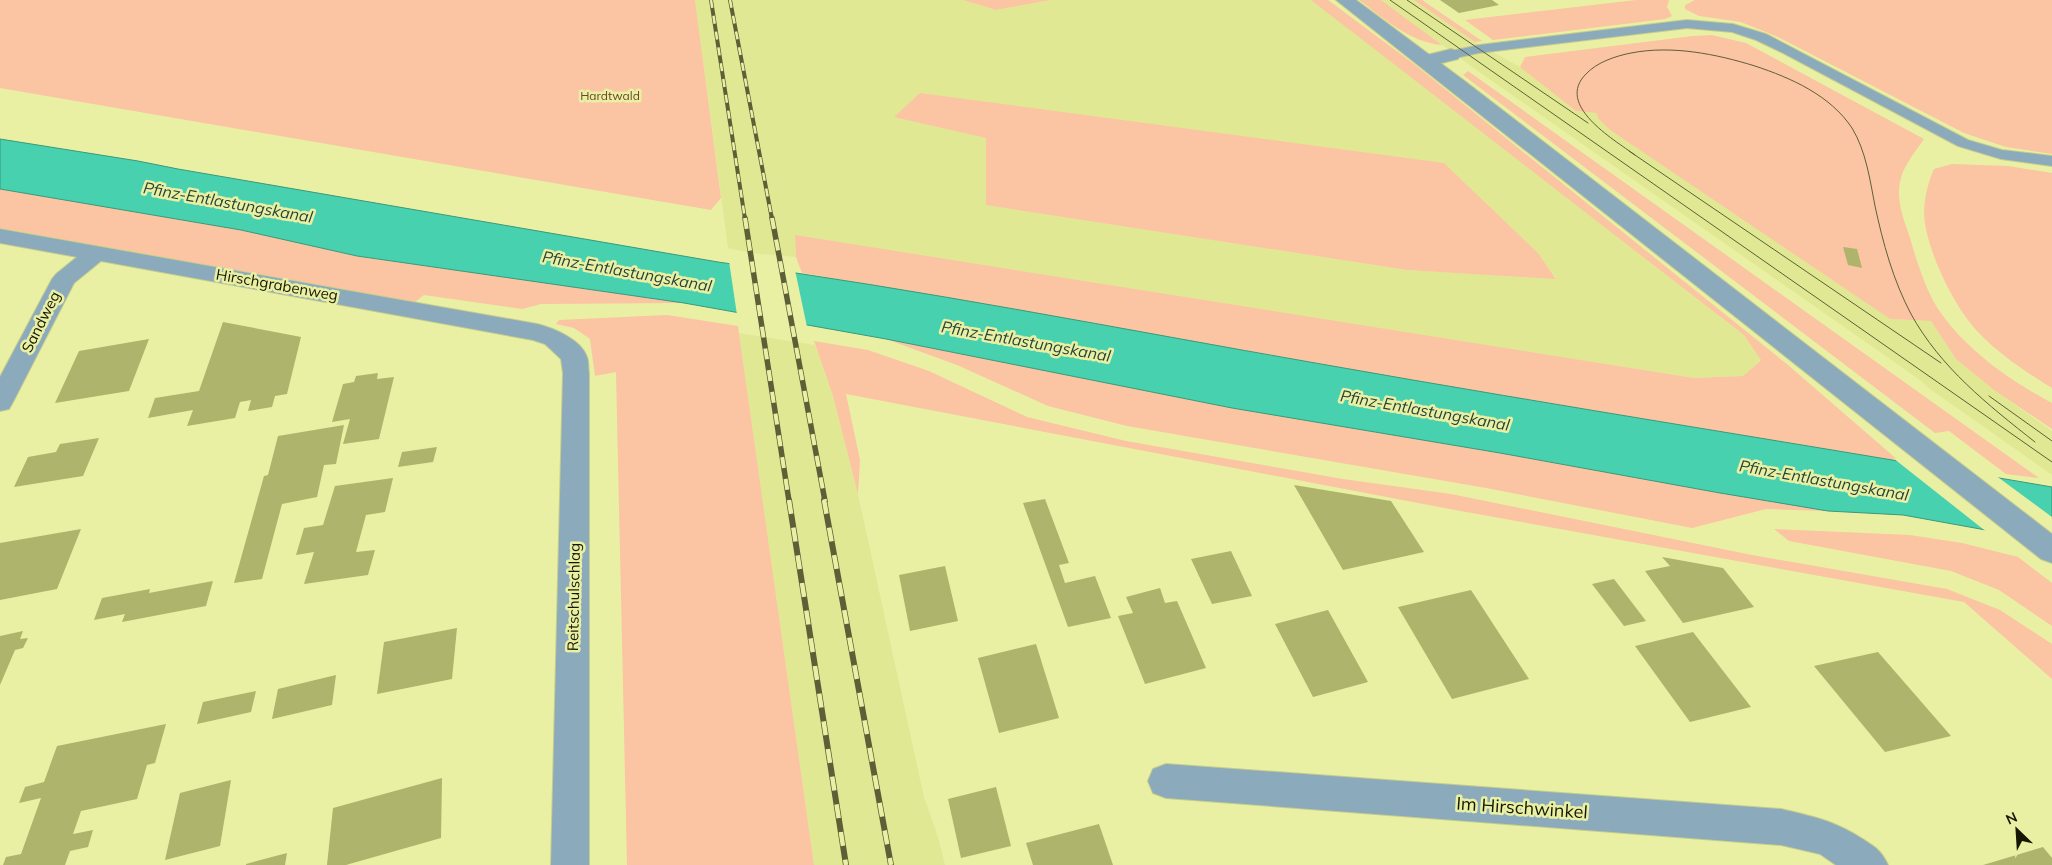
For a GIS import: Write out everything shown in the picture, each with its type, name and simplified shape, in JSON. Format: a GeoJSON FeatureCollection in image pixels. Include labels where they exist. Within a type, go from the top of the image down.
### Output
{"type":"FeatureCollection","features":[{"type":"Feature","properties":{"kind":"street"},"geometry":{"type":"LineString","coordinates":[[1346,0],[2052,551]]}},
{"type":"Feature","properties":{"kind":"street"},"geometry":{"type":"LineString","coordinates":[[1426,61],[1451,56]]}},
{"type":"Feature","properties":{"kind":"street","name":"Hirschgrabenweg"},"geometry":{"type":"LineString","coordinates":[[0,236],[425,311],[536,332],[554,338]]}},
{"type":"Feature","properties":{"kind":"street","name":"Sandweg"},"geometry":{"type":"LineString","coordinates":[[0,402],[64,279],[96,253]]}},
{"type":"Feature","properties":{"kind":"street","name":"Reitschulschlag"},"geometry":{"type":"LineString","coordinates":[[554,338],[574,356],[576,373],[570,865]]}},
{"type":"Feature","properties":{"kind":"street","name":"Im Hirschwinkel"},"geometry":{"type":"LineString","coordinates":[[1166,781],[1781,827],[1828,838],[1868,865]]}},
{"type":"Feature","properties":{"kind":"lane"},"geometry":{"type":"LineString","coordinates":[[1451,56],[1479,49],[1687,24],[1733,28],[1761,37],[1790,51],[1963,143],[2001,154],[2052,162]]}},
{"type":"Feature","properties":{"kind":"shaded area"},"geometry":{"type":"Polygon","coordinates":[[[695,0],[963,0],[996,10],[1051,0],[1314,0],[1744,335],[1761,359],[1743,376],[1694,378],[795,236],[796,257],[751,253],[728,248],[695,0]],[[894,116],[987,138],[987,205],[1407,270],[1556,278],[1538,253],[1444,163],[894,116]]]}},
{"type":"Feature","properties":{"kind":"shaded area"},"geometry":{"type":"Polygon","coordinates":[[[1381,0],[1414,0],[1475,42],[1520,67],[1576,111],[1597,113],[1610,130],[1890,319],[1931,321],[1956,359],[1994,390],[2052,431],[2052,475],[1920,380],[1475,69],[1381,0]]]}},
{"type":"Feature","properties":{"kind":"shaded area"},"geometry":{"type":"Polygon","coordinates":[[[739,333],[815,345],[833,396],[858,494],[924,797],[938,837],[945,865],[814,865],[739,333]]]}},
{"type":"Feature","properties":{"kind":"green space","name":"Hardtwald"},"geometry":{"type":"Polygon","coordinates":[[[0,0],[695,0],[721,198],[711,210],[0,88],[0,0]]]}},
{"type":"Feature","properties":{"kind":"green space"},"geometry":{"type":"Polygon","coordinates":[[[963,0],[1051,0],[996,10],[963,0]]]}},
{"type":"Feature","properties":{"kind":"green space"},"geometry":{"type":"Polygon","coordinates":[[[1311,0],[1328,0],[1414,64],[1788,365],[1899,461],[1481,392],[802,273],[796,257],[795,235],[1694,378],[1743,376],[1761,360],[1744,335],[1311,0]]]}},
{"type":"Feature","properties":{"kind":"green space"},"geometry":{"type":"Polygon","coordinates":[[[1359,0],[1381,0],[1442,45],[1430,43],[1408,34],[1388,22],[1359,0]]]}},
{"type":"Feature","properties":{"kind":"green space"},"geometry":{"type":"Polygon","coordinates":[[[1414,0],[1422,0],[1482,41],[1475,42],[1414,0]]]}},
{"type":"Feature","properties":{"kind":"green space"},"geometry":{"type":"Polygon","coordinates":[[[1636,0],[1669,0],[1667,7],[1672,16],[1665,19],[1493,40],[1465,20],[1636,0]]]}},
{"type":"Feature","properties":{"kind":"green space"},"geometry":{"type":"Polygon","coordinates":[[[1695,0],[2052,0],[2052,154],[2006,147],[1964,133],[1778,37],[1741,22],[1699,16],[1685,9],[1685,5],[1695,0]]]}},
{"type":"Feature","properties":{"kind":"green space"},"geometry":{"type":"Polygon","coordinates":[[[1712,35],[1746,43],[1924,139],[1904,170],[1900,182],[1899,196],[1905,225],[1929,292],[1949,324],[1975,351],[2004,374],[2052,403],[2052,429],[1994,390],[1956,359],[1931,321],[1890,319],[1610,130],[1598,118],[1597,113],[1576,111],[1520,67],[1525,57],[1712,35]]]}},
{"type":"Feature","properties":{"kind":"green space"},"geometry":{"type":"Polygon","coordinates":[[[1468,71],[2039,478],[2006,474],[1949,431],[1935,433],[1463,75],[1468,71]]]}},
{"type":"Feature","properties":{"kind":"green space"},"geometry":{"type":"Polygon","coordinates":[[[920,93],[1444,163],[1538,253],[1556,279],[1407,270],[986,205],[986,138],[894,117],[920,93]]]}},
{"type":"Feature","properties":{"kind":"green space"},"geometry":{"type":"Polygon","coordinates":[[[1952,164],[2008,166],[2052,173],[2052,388],[2014,363],[1979,333],[1961,310],[1938,267],[1925,224],[1925,203],[1927,189],[1934,169],[1952,164]]]}},
{"type":"Feature","properties":{"kind":"green space"},"geometry":{"type":"Polygon","coordinates":[[[0,189],[241,230],[357,256],[684,303],[541,304],[522,309],[424,295],[415,302],[0,228],[0,189]]]}},
{"type":"Feature","properties":{"kind":"green space"},"geometry":{"type":"Polygon","coordinates":[[[667,315],[738,326],[814,865],[627,865],[616,372],[595,376],[590,339],[574,328],[556,324],[559,320],[667,315]]]}},
{"type":"Feature","properties":{"kind":"green space"},"geometry":{"type":"Polygon","coordinates":[[[886,339],[1232,408],[1828,511],[1766,509],[1692,528],[1486,488],[1127,426],[1048,406],[957,365],[886,339]]]}},
{"type":"Feature","properties":{"kind":"green space"},"geometry":{"type":"Polygon","coordinates":[[[814,341],[868,350],[929,371],[1027,417],[1126,441],[1343,479],[1451,494],[1752,555],[1947,589],[2000,610],[2052,644],[2052,679],[1964,602],[1455,510],[846,394],[860,460],[858,494],[833,396],[814,341]]]}},
{"type":"Feature","properties":{"kind":"green space"},"geometry":{"type":"Polygon","coordinates":[[[1774,529],[1910,535],[1962,543],[2018,557],[2052,583],[2052,626],[1999,590],[1951,571],[1789,541],[1774,529]]]}},
{"type":"Feature","properties":{"kind":"water","name":"Pfinz-Entlastungskanal"},"geometry":{"type":"Polygon","coordinates":[[[0,139],[138,161],[718,262],[869,284],[1412,380],[2052,487],[2052,542],[1903,515],[1828,511],[1720,493],[1500,453],[1232,408],[886,339],[684,303],[357,256],[241,230],[0,189],[0,139]]]}},
{"type":"Feature","properties":{"kind":"pier"},"geometry":{"type":"Polygon","coordinates":[[[729,261],[795,270],[807,327],[737,315],[729,261]]]}},
{"type":"Feature","properties":{"kind":"pier"},"geometry":{"type":"Polygon","coordinates":[[[1893,458],[1995,475],[2052,517],[2052,544],[1988,533],[1893,458]]]}},
{"type":"Feature","properties":{"kind":"building"},"geometry":{"type":"Polygon","coordinates":[[[1440,0],[1492,0],[1499,5],[1459,13],[1440,0]]]}},
{"type":"Feature","properties":{"kind":"building"},"geometry":{"type":"Polygon","coordinates":[[[1843,247],[1857,249],[1862,268],[1848,265],[1843,247]]]}},
{"type":"Feature","properties":{"kind":"building"},"geometry":{"type":"Polygon","coordinates":[[[223,322],[301,337],[287,394],[275,396],[272,407],[248,411],[251,400],[240,402],[235,418],[187,426],[193,410],[148,418],[155,398],[199,391],[223,322]]]}},
{"type":"Feature","properties":{"kind":"building"},"geometry":{"type":"Polygon","coordinates":[[[149,339],[129,391],[55,403],[79,351],[149,339]]]}},
{"type":"Feature","properties":{"kind":"building"},"geometry":{"type":"Polygon","coordinates":[[[378,373],[377,379],[394,377],[379,439],[343,444],[350,419],[332,422],[343,384],[354,382],[356,376],[378,373]]]}},
{"type":"Feature","properties":{"kind":"building"},"geometry":{"type":"Polygon","coordinates":[[[344,425],[336,464],[324,465],[317,497],[282,504],[262,579],[234,583],[264,476],[268,475],[278,436],[344,425]]]}},
{"type":"Feature","properties":{"kind":"building"},"geometry":{"type":"Polygon","coordinates":[[[99,438],[83,476],[14,487],[28,457],[56,452],[60,444],[99,438]]]}},
{"type":"Feature","properties":{"kind":"building"},"geometry":{"type":"Polygon","coordinates":[[[437,447],[433,462],[398,467],[402,452],[437,447]]]}},
{"type":"Feature","properties":{"kind":"building"},"geometry":{"type":"Polygon","coordinates":[[[393,478],[385,512],[366,515],[356,552],[375,550],[368,575],[304,584],[314,552],[296,555],[304,528],[323,525],[335,486],[393,478]]]}},
{"type":"Feature","properties":{"kind":"building"},"geometry":{"type":"Polygon","coordinates":[[[1294,485],[1391,501],[1424,552],[1343,570],[1294,485]]]}},
{"type":"Feature","properties":{"kind":"building"},"geometry":{"type":"Polygon","coordinates":[[[1045,499],[1069,563],[1059,565],[1065,583],[1095,576],[1111,618],[1068,627],[1023,503],[1045,499]]]}},
{"type":"Feature","properties":{"kind":"building"},"geometry":{"type":"Polygon","coordinates":[[[81,529],[57,589],[0,600],[0,543],[81,529]]]}},
{"type":"Feature","properties":{"kind":"building"},"geometry":{"type":"Polygon","coordinates":[[[1231,551],[1252,596],[1212,604],[1191,559],[1231,551]]]}},
{"type":"Feature","properties":{"kind":"building"},"geometry":{"type":"Polygon","coordinates":[[[1662,557],[1723,568],[1754,607],[1683,623],[1645,571],[1670,566],[1662,557]]]}},
{"type":"Feature","properties":{"kind":"building"},"geometry":{"type":"Polygon","coordinates":[[[945,566],[958,621],[910,631],[899,575],[945,566]]]}},
{"type":"Feature","properties":{"kind":"building"},"geometry":{"type":"Polygon","coordinates":[[[1614,579],[1646,621],[1624,626],[1592,584],[1614,579]]]}},
{"type":"Feature","properties":{"kind":"building"},"geometry":{"type":"Polygon","coordinates":[[[213,581],[206,606],[122,622],[125,614],[94,620],[102,598],[150,589],[149,593],[213,581]]]}},
{"type":"Feature","properties":{"kind":"building"},"geometry":{"type":"Polygon","coordinates":[[[1160,588],[1165,603],[1177,601],[1206,668],[1145,684],[1118,616],[1133,613],[1126,597],[1160,588]]]}},
{"type":"Feature","properties":{"kind":"building"},"geometry":{"type":"Polygon","coordinates":[[[1471,590],[1529,679],[1452,699],[1398,607],[1471,590]]]}},
{"type":"Feature","properties":{"kind":"building"},"geometry":{"type":"Polygon","coordinates":[[[1328,610],[1368,682],[1313,697],[1275,624],[1328,610]]]}},
{"type":"Feature","properties":{"kind":"building"},"geometry":{"type":"Polygon","coordinates":[[[457,628],[452,679],[377,694],[384,642],[457,628]]]}},
{"type":"Feature","properties":{"kind":"building"},"geometry":{"type":"Polygon","coordinates":[[[23,631],[20,639],[28,638],[23,648],[15,650],[0,685],[0,636],[23,631]]]}},
{"type":"Feature","properties":{"kind":"building"},"geometry":{"type":"Polygon","coordinates":[[[1693,632],[1751,707],[1690,722],[1635,646],[1693,632]]]}},
{"type":"Feature","properties":{"kind":"building"},"geometry":{"type":"Polygon","coordinates":[[[1036,644],[1059,718],[999,733],[978,658],[1036,644]]]}},
{"type":"Feature","properties":{"kind":"building"},"geometry":{"type":"Polygon","coordinates":[[[1878,652],[1951,736],[1885,752],[1814,666],[1878,652]]]}},
{"type":"Feature","properties":{"kind":"building"},"geometry":{"type":"Polygon","coordinates":[[[336,675],[332,705],[272,719],[278,689],[336,675]]]}},
{"type":"Feature","properties":{"kind":"building"},"geometry":{"type":"Polygon","coordinates":[[[256,691],[251,712],[197,724],[203,702],[256,691]]]}},
{"type":"Feature","properties":{"kind":"building"},"geometry":{"type":"Polygon","coordinates":[[[166,724],[155,763],[147,765],[137,799],[81,811],[73,834],[93,830],[88,847],[70,851],[65,865],[3,865],[6,857],[21,854],[41,798],[19,803],[25,787],[44,782],[57,746],[166,724]]]}},
{"type":"Feature","properties":{"kind":"building"},"geometry":{"type":"Polygon","coordinates":[[[442,778],[441,838],[346,865],[327,865],[333,808],[442,778]]]}},
{"type":"Feature","properties":{"kind":"building"},"geometry":{"type":"Polygon","coordinates":[[[231,780],[220,846],[165,860],[180,793],[231,780]]]}},
{"type":"Feature","properties":{"kind":"building"},"geometry":{"type":"Polygon","coordinates":[[[996,787],[1011,846],[961,858],[948,799],[996,787]]]}},
{"type":"Feature","properties":{"kind":"building"},"geometry":{"type":"Polygon","coordinates":[[[1099,824],[1113,865],[1033,865],[1026,843],[1099,824]]]}},
{"type":"Feature","properties":{"kind":"building"},"geometry":{"type":"Polygon","coordinates":[[[2043,847],[2052,858],[2052,865],[1983,865],[2043,847]]]}},
{"type":"Feature","properties":{"kind":"building"},"geometry":{"type":"Polygon","coordinates":[[[287,853],[285,865],[246,865],[246,864],[287,853]]]}},
{"type":"Feature","properties":{"kind":"tram line"},"geometry":{"type":"LineString","coordinates":[[1390,0],[2052,462]]}},
{"type":"Feature","properties":{"kind":"tram line"},"geometry":{"type":"LineString","coordinates":[[1407,0],[1588,123]]}},
{"type":"Feature","properties":{"kind":"tram line"},"geometry":{"type":"LineString","coordinates":[[1635,155],[1602,131],[1582,109],[1577,97],[1578,86],[1590,70],[1607,60],[1619,56],[1662,50],[1678,50],[1709,55],[1769,71],[1796,82],[1821,97],[1843,116],[1852,128],[1861,146],[1889,261],[1911,314],[1936,351],[1966,384],[2035,442]]}},
{"type":"Feature","properties":{"kind":"tram line"},"geometry":{"type":"LineString","coordinates":[[1629,151],[1941,363]]}},
{"type":"Feature","properties":{"kind":"tram line"},"geometry":{"type":"LineString","coordinates":[[1989,396],[2052,441]]}},
{"type":"Feature","properties":{"kind":"railway"},"geometry":{"type":"LineString","coordinates":[[711,0],[745,219]]}},
{"type":"Feature","properties":{"kind":"railway"},"geometry":{"type":"LineString","coordinates":[[730,0],[772,219]]}},
{"type":"Feature","properties":{"kind":"railway"},"geometry":{"type":"LineString","coordinates":[[745,218],[789,501]]}},
{"type":"Feature","properties":{"kind":"railway"},"geometry":{"type":"LineString","coordinates":[[772,218],[825,501]]}},
{"type":"Feature","properties":{"kind":"railway"},"geometry":{"type":"LineString","coordinates":[[789,500],[846,865]]}},
{"type":"Feature","properties":{"kind":"railway"},"geometry":{"type":"LineString","coordinates":[[824,500],[891,865]]}}]}
